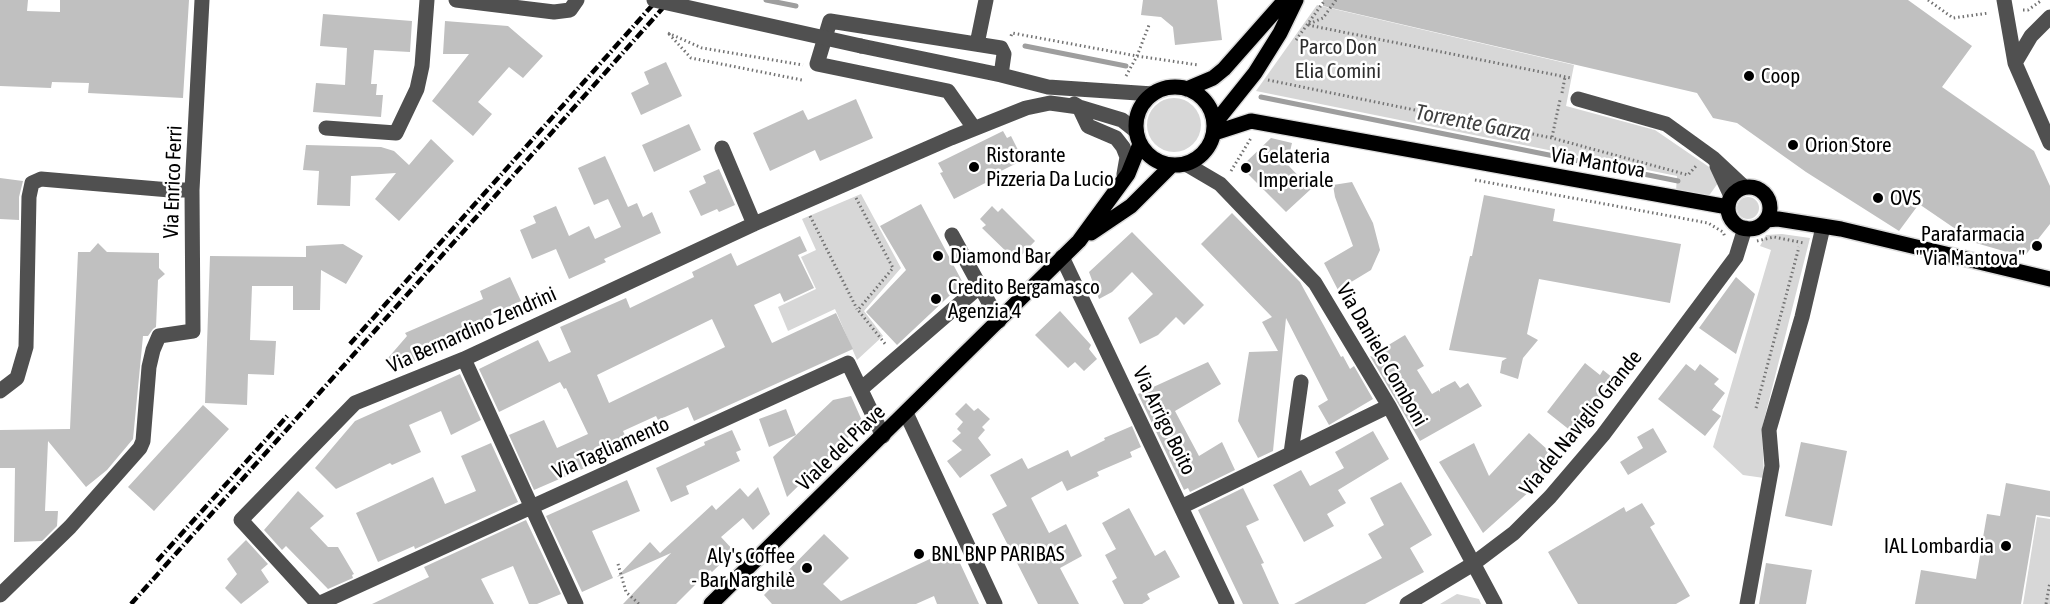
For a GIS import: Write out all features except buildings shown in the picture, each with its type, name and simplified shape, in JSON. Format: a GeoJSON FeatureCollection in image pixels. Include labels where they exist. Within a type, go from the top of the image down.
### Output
{"type":"FeatureCollection","features":[{"type":"Feature","properties":{"kind":"main road"},"geometry":{"type":"LineString","coordinates":[[1285,0],[1224,69],[1213,78],[1187,88],[1169,87],[1153,94],[1139,111],[1138,138],[1148,155],[1159,162],[1179,165],[1197,160],[1205,152],[1211,143],[1215,128],[1255,73],[1280,33],[1296,0]]}},
{"type":"Feature","properties":{"kind":"main road"},"geometry":{"type":"LineString","coordinates":[[1187,88],[1206,101],[1212,111],[1215,128]]}},
{"type":"Feature","properties":{"kind":"main road","name":"Via Mantova"},"geometry":{"type":"LineString","coordinates":[[1215,128],[1251,122],[1729,202]]}},
{"type":"Feature","properties":{"kind":"main road","name":"Viale del Piave"},"geometry":{"type":"LineString","coordinates":[[1079,241],[1128,174],[1138,138]]}},
{"type":"Feature","properties":{"kind":"main road","name":"Viale del Piave"},"geometry":{"type":"LineString","coordinates":[[711,604],[1079,241],[1131,206],[1179,165]]}},
{"type":"Feature","properties":{"kind":"main road"},"geometry":{"type":"LineString","coordinates":[[1766,220],[1770,204],[1760,190],[1744,187],[1729,202],[1732,221],[1745,228],[1753,228],[1766,220],[1778,219],[1823,227],[2050,279]]}},
{"type":"Feature","properties":{"kind":"street","name":"Via Enrico Ferri"},"geometry":{"type":"LineString","coordinates":[[0,595],[70,527],[140,448],[143,441],[149,367],[159,336],[193,332],[192,190],[202,0]]}},
{"type":"Feature","properties":{"kind":"street"},"geometry":{"type":"LineString","coordinates":[[326,128],[396,133],[417,89],[422,66],[426,0]]}},
{"type":"Feature","properties":{"kind":"street"},"geometry":{"type":"LineString","coordinates":[[456,0],[554,12],[570,10],[577,0]]}},
{"type":"Feature","properties":{"kind":"street"},"geometry":{"type":"LineString","coordinates":[[654,0],[1048,87],[1153,94]]}},
{"type":"Feature","properties":{"kind":"street"},"geometry":{"type":"LineString","coordinates":[[978,44],[986,0]]}},
{"type":"Feature","properties":{"kind":"street"},"geometry":{"type":"LineString","coordinates":[[2010,5],[2015,63],[2050,143]]}},
{"type":"Feature","properties":{"kind":"street"},"geometry":{"type":"LineString","coordinates":[[2015,63],[2031,36],[2050,17]]}},
{"type":"Feature","properties":{"kind":"street"},"geometry":{"type":"LineString","coordinates":[[974,128],[948,91],[812,65],[831,21],[978,44],[1003,51],[1001,75]]}},
{"type":"Feature","properties":{"kind":"street"},"geometry":{"type":"LineString","coordinates":[[1048,87],[1079,107],[1122,120],[1138,138]]}},
{"type":"Feature","properties":{"kind":"street"},"geometry":{"type":"LineString","coordinates":[[1578,99],[1666,124],[1744,187]]}},
{"type":"Feature","properties":{"kind":"street","name":"Via Bernardino Zendrini"},"geometry":{"type":"LineString","coordinates":[[318,604],[241,520],[356,403],[464,358],[754,225],[974,128],[1026,108],[1050,104],[1079,107]]}},
{"type":"Feature","properties":{"kind":"street"},"geometry":{"type":"LineString","coordinates":[[1079,107],[1088,126],[1116,138],[1123,147],[1127,157],[1120,187]]}},
{"type":"Feature","properties":{"kind":"street"},"geometry":{"type":"LineString","coordinates":[[722,148],[754,225]]}},
{"type":"Feature","properties":{"kind":"street"},"geometry":{"type":"LineString","coordinates":[[1707,159],[1729,202]]}},
{"type":"Feature","properties":{"kind":"street","name":"Via Daniele Comboni"},"geometry":{"type":"LineString","coordinates":[[1179,165],[1220,184],[1316,283],[1389,406],[1495,604]]}},
{"type":"Feature","properties":{"kind":"street"},"geometry":{"type":"LineString","coordinates":[[0,391],[16,378],[26,347],[29,197],[32,183],[41,179],[192,190]]}},
{"type":"Feature","properties":{"kind":"street"},"geometry":{"type":"LineString","coordinates":[[1747,604],[1772,466],[1769,430],[1802,317],[1823,227]]}},
{"type":"Feature","properties":{"kind":"street","name":"Via del Naviglio Grande"},"geometry":{"type":"LineString","coordinates":[[1407,604],[1473,564],[1514,533],[1550,497],[1603,435],[1736,257],[1745,228]]}},
{"type":"Feature","properties":{"kind":"street"},"geometry":{"type":"LineString","coordinates":[[952,235],[999,321]]}},
{"type":"Feature","properties":{"kind":"street","name":"Via Arrigo Boito"},"geometry":{"type":"LineString","coordinates":[[1062,257],[1227,604]]}},
{"type":"Feature","properties":{"kind":"street","name":"Viale del Piave"},"geometry":{"type":"LineString","coordinates":[[861,389],[980,286]]}},
{"type":"Feature","properties":{"kind":"street"},"geometry":{"type":"LineString","coordinates":[[464,358],[576,604]]}},
{"type":"Feature","properties":{"kind":"street","name":"Via Tagliamento"},"geometry":{"type":"LineString","coordinates":[[318,604],[848,363],[883,435]]}},
{"type":"Feature","properties":{"kind":"street"},"geometry":{"type":"LineString","coordinates":[[1291,453],[1301,382]]}},
{"type":"Feature","properties":{"kind":"street"},"geometry":{"type":"LineString","coordinates":[[1181,507],[1389,406]]}},
{"type":"Feature","properties":{"kind":"street"},"geometry":{"type":"LineString","coordinates":[[906,413],[995,604]]}},
{"type":"Feature","properties":{"kind":"path"},"geometry":{"type":"LineString","coordinates":[[1308,25],[1325,0]]}},
{"type":"Feature","properties":{"kind":"path"},"geometry":{"type":"LineString","coordinates":[[1308,25],[1323,18],[1336,0]]}},
{"type":"Feature","properties":{"kind":"path"},"geometry":{"type":"LineString","coordinates":[[1928,0],[1953,18],[1992,13]]}},
{"type":"Feature","properties":{"kind":"path"},"geometry":{"type":"LineString","coordinates":[[2010,5],[2028,10],[2042,0]]}},
{"type":"Feature","properties":{"kind":"path"},"geometry":{"type":"LineString","coordinates":[[1127,73],[1137,56],[1149,25]]}},
{"type":"Feature","properties":{"kind":"path"},"geometry":{"type":"LineString","coordinates":[[1308,25],[1571,78]]}},
{"type":"Feature","properties":{"kind":"path"},"geometry":{"type":"LineString","coordinates":[[802,80],[691,58],[668,33],[702,48],[812,65]]}},
{"type":"Feature","properties":{"kind":"path"},"geometry":{"type":"LineString","coordinates":[[1003,51],[1012,33],[1137,56],[1197,65],[1204,64]]}},
{"type":"Feature","properties":{"kind":"path"},"geometry":{"type":"LineString","coordinates":[[1552,138],[1565,77]]}},
{"type":"Feature","properties":{"kind":"path"},"geometry":{"type":"LineString","coordinates":[[1268,80],[1552,138],[1688,175],[1707,159]]}},
{"type":"Feature","properties":{"kind":"path"},"geometry":{"type":"LineString","coordinates":[[1227,177],[1253,133]]}},
{"type":"Feature","properties":{"kind":"path"},"geometry":{"type":"LineString","coordinates":[[1468,179],[1708,223],[1723,232],[1728,247],[1774,237],[1819,245]]}},
{"type":"Feature","properties":{"kind":"path"},"geometry":{"type":"LineString","coordinates":[[846,201],[861,194]]}},
{"type":"Feature","properties":{"kind":"path"},"geometry":{"type":"LineString","coordinates":[[855,197],[893,268],[858,310]]}},
{"type":"Feature","properties":{"kind":"path"},"geometry":{"type":"LineString","coordinates":[[819,212],[810,216],[858,310],[887,347]]}},
{"type":"Feature","properties":{"kind":"path"},"geometry":{"type":"LineString","coordinates":[[618,564],[626,592],[639,604]]}},
{"type":"Feature","properties":{"kind":"path"},"geometry":{"type":"LineString","coordinates":[[2046,604],[2050,582]]}},
{"type":"Feature","properties":{"kind":"green space","name":"Parco Don Elia Comini"},"geometry":{"type":"Polygon","coordinates":[[[1317,5],[1574,65],[1566,106],[1655,130],[1712,169],[1718,183],[1708,197],[1676,191],[1677,176],[1256,91],[1317,5]]]}},
{"type":"Feature","properties":{"kind":"green space"},"geometry":{"type":"Polygon","coordinates":[[[1169,98],[1179,98],[1189,102],[1197,110],[1201,125],[1197,140],[1189,148],[1179,152],[1169,152],[1159,148],[1151,140],[1147,130],[1147,120],[1151,110],[1159,102],[1169,98]]]}},
{"type":"Feature","properties":{"kind":"green space"},"geometry":{"type":"Polygon","coordinates":[[[861,194],[901,268],[864,311],[883,336],[857,360],[835,309],[788,331],[778,307],[816,289],[801,257],[816,250],[802,219],[861,194]]]}},
{"type":"Feature","properties":{"kind":"green space"},"geometry":{"type":"Polygon","coordinates":[[[1748,197],[1756,200],[1759,208],[1756,216],[1748,219],[1740,216],[1737,208],[1740,200],[1748,197]]]}},
{"type":"Feature","properties":{"kind":"green space"},"geometry":{"type":"Polygon","coordinates":[[[1782,234],[1810,238],[1762,428],[1764,478],[1743,475],[1713,447],[1771,250],[1760,246],[1766,235],[1782,234]]]}},
{"type":"Feature","properties":{"kind":"green space"},"geometry":{"type":"Polygon","coordinates":[[[2037,517],[2050,519],[2050,604],[2023,604],[2037,517]]]}},
{"type":"Feature","properties":{"kind":"green space"},"geometry":{"type":"Polygon","coordinates":[[[1457,594],[1479,599],[1481,604],[1440,604],[1457,594]]]}},
{"type":"Feature","properties":{"kind":"waterway","name":"Torrente Garza"},"geometry":{"type":"LineString","coordinates":[[766,0],[796,6]]}},
{"type":"Feature","properties":{"kind":"waterway","name":"Torrente Garza"},"geometry":{"type":"LineString","coordinates":[[1025,46],[1126,66]]}},
{"type":"Feature","properties":{"kind":"waterway","name":"Torrente Garza"},"geometry":{"type":"LineString","coordinates":[[1261,97],[1678,181]]}},
{"type":"Feature","properties":{"kind":"railway"},"geometry":{"type":"LineString","coordinates":[[350,344],[657,0]]}},
{"type":"Feature","properties":{"kind":"railway"},"geometry":{"type":"LineString","coordinates":[[131,604],[670,0]]}},
{"type":"Feature","properties":{"kind":"railway"},"geometry":{"type":"LineString","coordinates":[[157,561],[289,414]]}},
{"type":"Feature","properties":{"kind":"place","name":"Coop"},"geometry":{"type":"Point","coordinates":[1749,76]}},
{"type":"Feature","properties":{"kind":"place","name":"Orion Store"},"geometry":{"type":"Point","coordinates":[1793,145]}},
{"type":"Feature","properties":{"kind":"place","name":"Ristorante Pizzeria Da Lucio"},"geometry":{"type":"Point","coordinates":[974,167]}},
{"type":"Feature","properties":{"kind":"place","name":"Gelateria Imperiale"},"geometry":{"type":"Point","coordinates":[1246,168]}},
{"type":"Feature","properties":{"kind":"place","name":"OVS"},"geometry":{"type":"Point","coordinates":[1878,198]}},
{"type":"Feature","properties":{"kind":"place","name":"Parafarmacia \"Via Mantova\""},"geometry":{"type":"Point","coordinates":[2037,246]}},
{"type":"Feature","properties":{"kind":"place","name":"Diamond Bar"},"geometry":{"type":"Point","coordinates":[938,256]}},
{"type":"Feature","properties":{"kind":"place","name":"Credito Bergamasco Agenzia 4"},"geometry":{"type":"Point","coordinates":[936,299]}},
{"type":"Feature","properties":{"kind":"place","name":"IAL Lombardia"},"geometry":{"type":"Point","coordinates":[2006,546]}},
{"type":"Feature","properties":{"kind":"place","name":"BNL BNP PARIBAS"},"geometry":{"type":"Point","coordinates":[919,554]}},
{"type":"Feature","properties":{"kind":"place","name":"Aly's Coffee - Bar Narghilè"},"geometry":{"type":"Point","coordinates":[807,568]}}]}
